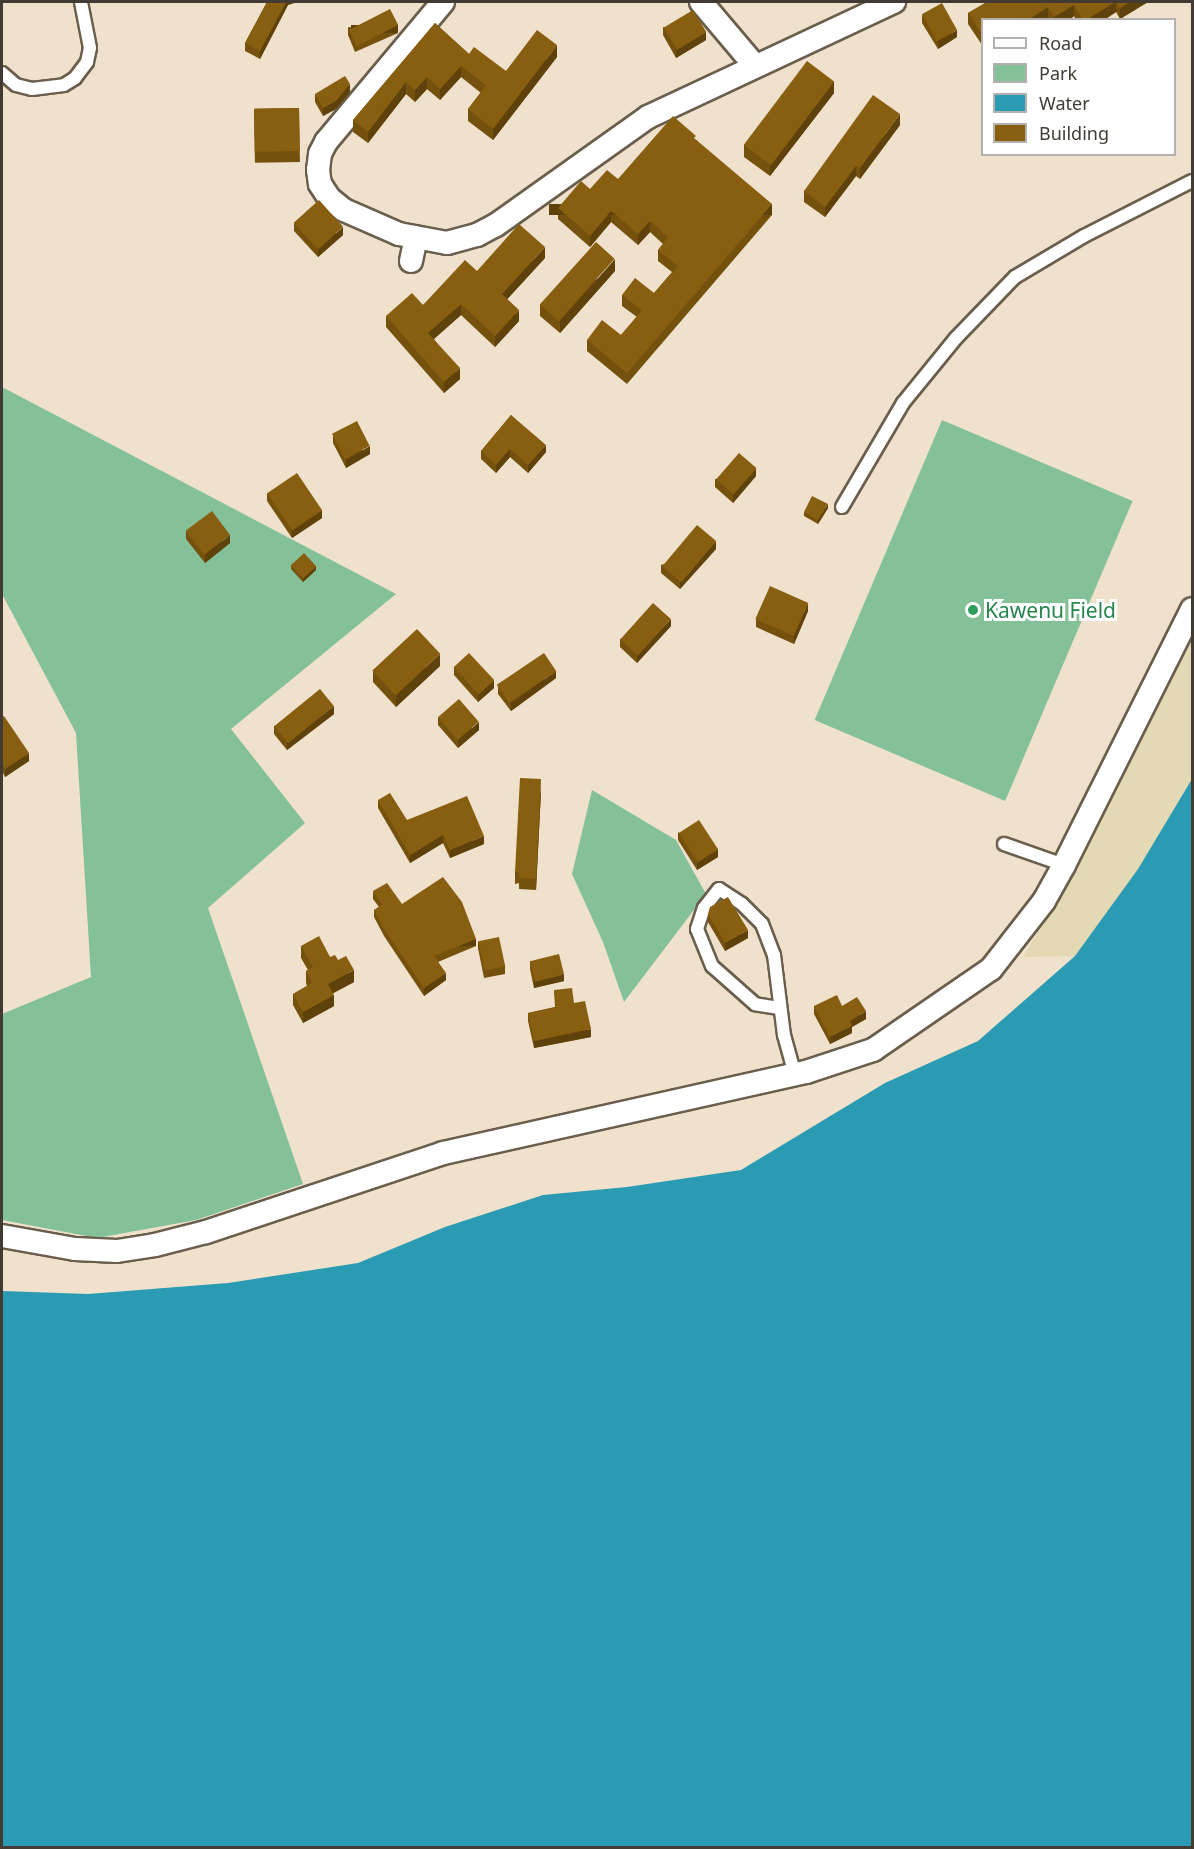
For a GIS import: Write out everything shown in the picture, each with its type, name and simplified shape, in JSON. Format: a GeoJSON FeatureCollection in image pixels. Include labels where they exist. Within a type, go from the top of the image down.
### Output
{"type":"FeatureCollection","features":[{"type":"Feature","properties":{"kind":"street"},"geometry":{"type":"LineString","coordinates":[[443,2],[326,142],[320,154],[318,170],[320,184],[329,198],[344,210],[382,228],[416,238],[447,243],[477,235],[522,209],[602,148],[648,117],[894,2]]}},
{"type":"Feature","properties":{"kind":"street"},"geometry":{"type":"LineString","coordinates":[[701,2],[755,66]]}},
{"type":"Feature","properties":{"kind":"street"},"geometry":{"type":"LineString","coordinates":[[411,261],[416,238]]}},
{"type":"Feature","properties":{"kind":"street"},"geometry":{"type":"LineString","coordinates":[[2,1236],[75,1249],[117,1251],[155,1245],[206,1232],[443,1153],[795,1075],[873,1050],[991,969],[1044,901],[1064,866],[1192,609]]}},
{"type":"Feature","properties":{"kind":"lane"},"geometry":{"type":"LineString","coordinates":[[2,73],[16,85],[32,89],[64,85],[75,78],[87,62],[90,48],[81,2]]}},
{"type":"Feature","properties":{"kind":"lane"},"geometry":{"type":"LineString","coordinates":[[842,507],[903,403],[956,338],[1015,277],[1084,236],[1192,181]]}},
{"type":"Feature","properties":{"kind":"lane"},"geometry":{"type":"LineString","coordinates":[[1004,844],[1064,866]]}},
{"type":"Feature","properties":{"kind":"lane"},"geometry":{"type":"LineString","coordinates":[[779,1008],[755,1004],[712,966],[697,929],[704,908],[719,889],[742,904],[762,924],[774,955],[779,1008],[795,1075]]}},
{"type":"Feature","properties":{"kind":"green space"},"geometry":{"type":"Polygon","coordinates":[[[2,387],[396,594],[231,729],[305,823],[208,908],[303,1184],[196,1220],[97,1238],[2,1220],[2,1014],[91,977],[76,733],[2,594],[2,387]]]}},
{"type":"Feature","properties":{"kind":"green space","name":"Kawenu Field"},"geometry":{"type":"Polygon","coordinates":[[[942,420],[1133,501],[1005,801],[815,720],[942,420]]]}},
{"type":"Feature","properties":{"kind":"green space"},"geometry":{"type":"Polygon","coordinates":[[[592,790],[676,840],[706,894],[624,1002],[603,942],[572,874],[592,790]]]}},
{"type":"Feature","properties":{"kind":"sand"},"geometry":{"type":"Polygon","coordinates":[[[1192,628],[1192,779],[1138,869],[1075,956],[1023,957],[1093,837],[1192,628]]]}},
{"type":"Feature","properties":{"kind":"water"},"geometry":{"type":"Polygon","coordinates":[[[1192,779],[1192,1847],[2,1847],[2,1291],[88,1294],[228,1283],[358,1263],[445,1227],[543,1195],[627,1187],[741,1170],[885,1083],[978,1041],[1075,956],[1138,869],[1192,779]]]}},
{"type":"Feature","properties":{"kind":"building"},"geometry":{"type":"Polygon","coordinates":[[[267,2],[286,2],[260,51],[245,43],[267,2]]]}},
{"type":"Feature","properties":{"kind":"building"},"geometry":{"type":"Polygon","coordinates":[[[987,2],[1115,2],[1089,18],[1082,18],[1074,5],[1054,17],[1048,7],[1031,18],[981,18],[981,32],[968,13],[987,2]]]}},
{"type":"Feature","properties":{"kind":"building"},"geometry":{"type":"Polygon","coordinates":[[[1116,2],[1130,2],[1120,8],[1116,2]]]}},
{"type":"Feature","properties":{"kind":"building"},"geometry":{"type":"Polygon","coordinates":[[[942,3],[957,30],[937,41],[922,14],[942,3]]]}},
{"type":"Feature","properties":{"kind":"building"},"geometry":{"type":"Polygon","coordinates":[[[390,9],[398,25],[357,46],[349,30],[390,9]]]}},
{"type":"Feature","properties":{"kind":"building"},"geometry":{"type":"Polygon","coordinates":[[[693,10],[706,32],[677,50],[664,28],[693,10]]]}},
{"type":"Feature","properties":{"kind":"building"},"geometry":{"type":"Polygon","coordinates":[[[435,23],[469,54],[474,47],[506,71],[537,30],[557,45],[493,129],[468,109],[486,85],[461,66],[440,89],[427,77],[415,90],[406,82],[368,132],[353,120],[435,23]]]}},
{"type":"Feature","properties":{"kind":"building"},"geometry":{"type":"Polygon","coordinates":[[[807,61],[834,81],[771,165],[744,145],[807,61]]]}},
{"type":"Feature","properties":{"kind":"building"},"geometry":{"type":"Polygon","coordinates":[[[345,76],[350,84],[336,101],[323,108],[315,94],[345,76]]]}},
{"type":"Feature","properties":{"kind":"building"},"geometry":{"type":"Polygon","coordinates":[[[873,95],[900,114],[860,168],[856,166],[825,207],[804,191],[873,95]]]}},
{"type":"Feature","properties":{"kind":"building"},"geometry":{"type":"Polygon","coordinates":[[[299,108],[300,151],[255,152],[254,109],[299,108]]]}},
{"type":"Feature","properties":{"kind":"building"},"geometry":{"type":"Polygon","coordinates":[[[673,116],[696,136],[694,138],[772,204],[627,373],[587,340],[602,320],[621,335],[642,310],[622,295],[635,278],[654,293],[678,266],[658,250],[668,237],[650,221],[638,234],[611,211],[590,236],[558,208],[581,181],[590,189],[607,170],[618,179],[673,116]]]}},
{"type":"Feature","properties":{"kind":"building"},"geometry":{"type":"Polygon","coordinates":[[[319,200],[343,227],[318,250],[294,223],[319,200]]]}},
{"type":"Feature","properties":{"kind":"building"},"geometry":{"type":"Polygon","coordinates":[[[519,224],[545,247],[502,294],[519,310],[495,336],[461,304],[428,333],[460,368],[444,382],[386,316],[412,293],[423,305],[465,260],[477,271],[519,224]]]}},
{"type":"Feature","properties":{"kind":"building"},"geometry":{"type":"Polygon","coordinates":[[[596,242],[615,259],[558,321],[540,304],[596,242]]]}},
{"type":"Feature","properties":{"kind":"building"},"geometry":{"type":"Polygon","coordinates":[[[511,415],[546,445],[528,465],[510,449],[496,465],[481,451],[511,415]]]}},
{"type":"Feature","properties":{"kind":"building"},"geometry":{"type":"Polygon","coordinates":[[[357,421],[370,446],[345,459],[332,434],[357,421]]]}},
{"type":"Feature","properties":{"kind":"building"},"geometry":{"type":"Polygon","coordinates":[[[739,453],[756,468],[733,495],[716,479],[739,453]]]}},
{"type":"Feature","properties":{"kind":"building"},"geometry":{"type":"Polygon","coordinates":[[[297,473],[322,510],[292,530],[267,493],[297,473]]]}},
{"type":"Feature","properties":{"kind":"building"},"geometry":{"type":"Polygon","coordinates":[[[812,496],[828,504],[818,520],[804,512],[812,496]]]}},
{"type":"Feature","properties":{"kind":"building"},"geometry":{"type":"Polygon","coordinates":[[[212,511],[230,535],[204,555],[186,531],[212,511]]]}},
{"type":"Feature","properties":{"kind":"building"},"geometry":{"type":"Polygon","coordinates":[[[697,525],[716,541],[681,582],[662,566],[697,525]]]}},
{"type":"Feature","properties":{"kind":"building"},"geometry":{"type":"Polygon","coordinates":[[[304,553],[316,566],[303,578],[291,565],[304,553]]]}},
{"type":"Feature","properties":{"kind":"building"},"geometry":{"type":"Polygon","coordinates":[[[770,586],[808,603],[794,636],[755,619],[770,586]]]}},
{"type":"Feature","properties":{"kind":"building"},"geometry":{"type":"Polygon","coordinates":[[[653,603],[671,619],[638,655],[620,639],[653,603]]]}},
{"type":"Feature","properties":{"kind":"building"},"geometry":{"type":"Polygon","coordinates":[[[417,629],[440,654],[396,695],[372,671],[417,629]]]}},
{"type":"Feature","properties":{"kind":"building"},"geometry":{"type":"Polygon","coordinates":[[[469,653],[494,680],[479,694],[454,667],[469,653]]]}},
{"type":"Feature","properties":{"kind":"building"},"geometry":{"type":"Polygon","coordinates":[[[544,653],[556,671],[509,703],[497,685],[544,653]]]}},
{"type":"Feature","properties":{"kind":"building"},"geometry":{"type":"Polygon","coordinates":[[[320,689],[334,706],[288,743],[274,726],[320,689]]]}},
{"type":"Feature","properties":{"kind":"building"},"geometry":{"type":"Polygon","coordinates":[[[459,699],[479,722],[458,740],[438,717],[459,699]]]}},
{"type":"Feature","properties":{"kind":"building"},"geometry":{"type":"Polygon","coordinates":[[[4,716],[29,753],[5,769],[2,763],[2,717],[4,716]]]}},
{"type":"Feature","properties":{"kind":"building"},"geometry":{"type":"Polygon","coordinates":[[[520,778],[541,779],[536,879],[519,878],[519,872],[515,872],[520,778]]]}},
{"type":"Feature","properties":{"kind":"building"},"geometry":{"type":"Polygon","coordinates":[[[390,793],[407,820],[467,796],[484,836],[450,850],[443,835],[410,855],[378,800],[390,793]]]}},
{"type":"Feature","properties":{"kind":"building"},"geometry":{"type":"Polygon","coordinates":[[[699,820],[718,849],[698,862],[679,833],[699,820]]]}},
{"type":"Feature","properties":{"kind":"building"},"geometry":{"type":"Polygon","coordinates":[[[443,877],[462,902],[476,939],[434,956],[446,973],[424,988],[384,929],[374,910],[382,905],[373,891],[387,883],[402,904],[443,877]]]}},
{"type":"Feature","properties":{"kind":"building"},"geometry":{"type":"Polygon","coordinates":[[[728,897],[748,930],[725,943],[708,914],[710,907],[728,897]]]}},
{"type":"Feature","properties":{"kind":"building"},"geometry":{"type":"Polygon","coordinates":[[[319,936],[330,957],[335,955],[338,960],[346,956],[354,970],[328,984],[334,995],[303,1012],[293,994],[312,983],[306,971],[313,967],[301,946],[319,936]]]}},
{"type":"Feature","properties":{"kind":"building"},"geometry":{"type":"Polygon","coordinates":[[[499,937],[505,966],[485,971],[478,941],[499,937]]]}},
{"type":"Feature","properties":{"kind":"building"},"geometry":{"type":"Polygon","coordinates":[[[559,954],[564,974],[535,982],[530,961],[559,954]]]}},
{"type":"Feature","properties":{"kind":"building"},"geometry":{"type":"Polygon","coordinates":[[[572,988],[574,1003],[585,1001],[591,1029],[534,1041],[528,1013],[556,1007],[554,990],[572,988]]]}},
{"type":"Feature","properties":{"kind":"building"},"geometry":{"type":"Polygon","coordinates":[[[837,995],[842,1006],[857,997],[866,1011],[850,1021],[852,1026],[830,1037],[814,1006],[837,995]]]}},
{"type":"Feature","properties":{"kind":"place","name":"Kawenu Field"},"geometry":{"type":"Point","coordinates":[973,610]}}]}
